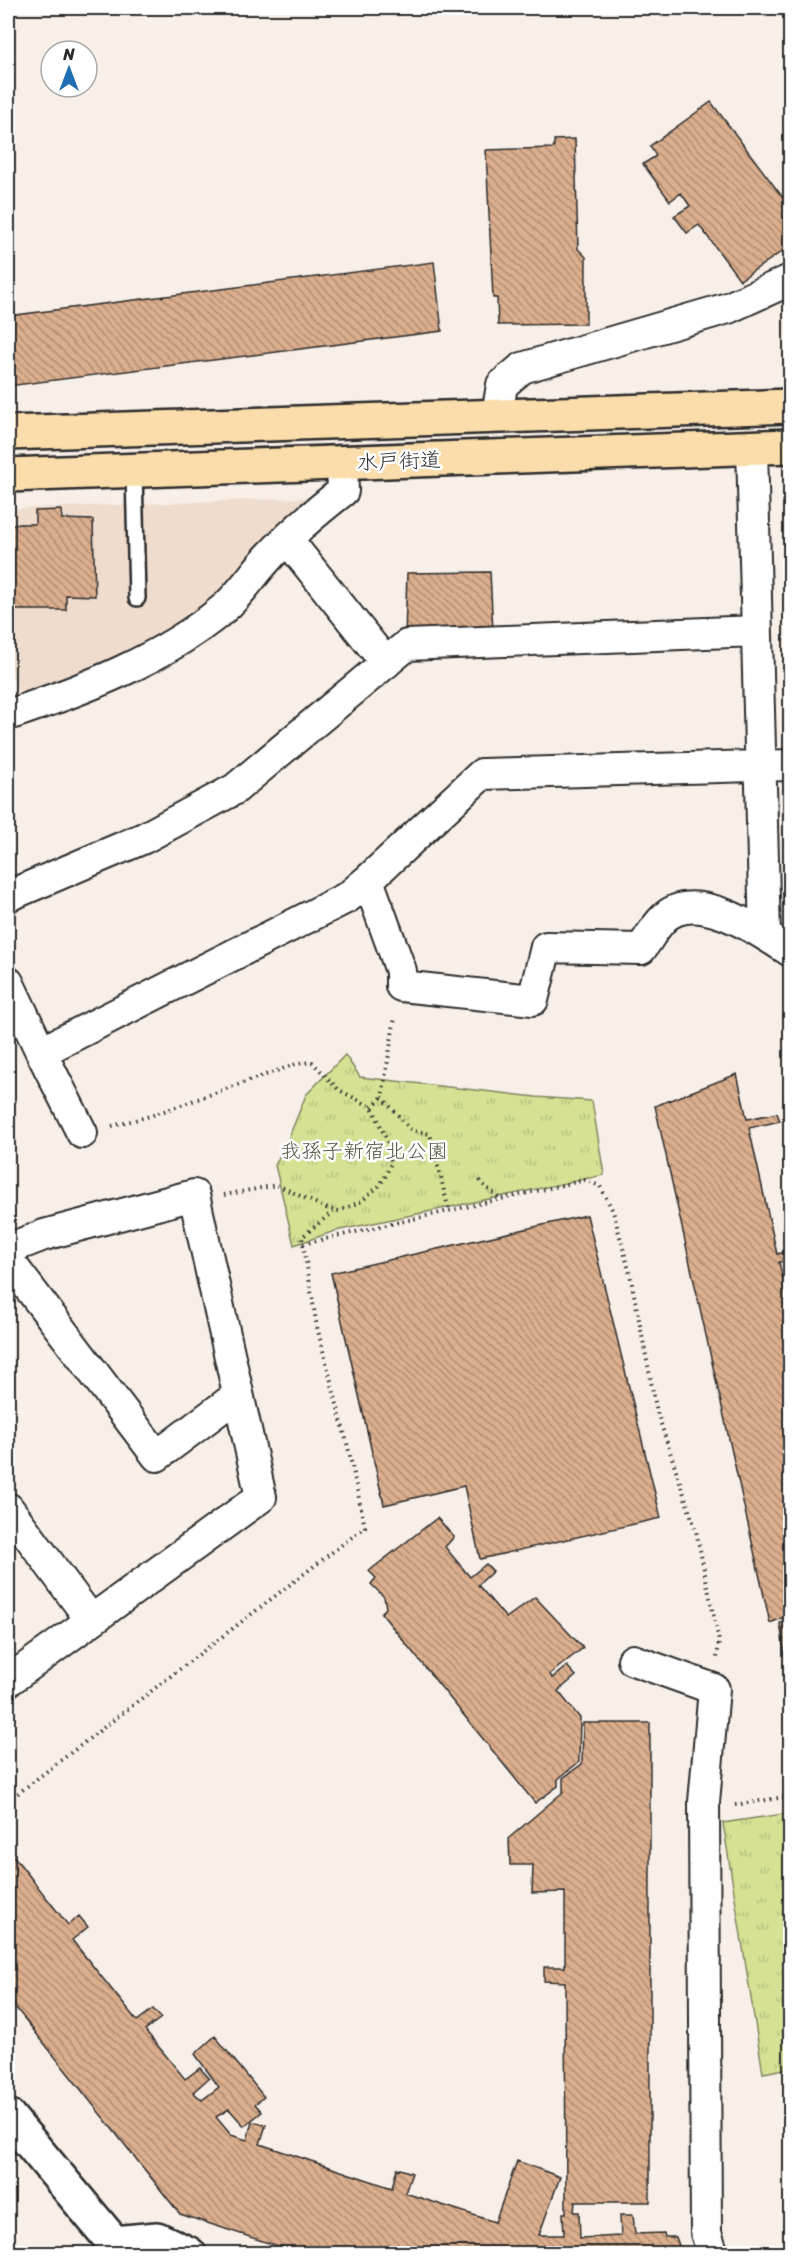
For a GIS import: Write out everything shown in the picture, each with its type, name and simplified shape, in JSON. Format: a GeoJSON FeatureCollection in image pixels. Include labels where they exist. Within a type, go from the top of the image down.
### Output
{"type":"FeatureCollection","features":[{"type":"Feature","properties":{"kind":"highway","name":"水戸街道"},"geometry":{"type":"LineString","coordinates":[[8,433],[790,406]]}},
{"type":"Feature","properties":{"kind":"highway","name":"水戸街道"},"geometry":{"type":"LineString","coordinates":[[8,476],[790,446]]}},
{"type":"Feature","properties":{"kind":"street"},"geometry":{"type":"LineString","coordinates":[[497,416],[502,385],[522,368],[728,308],[790,280]]}},
{"type":"Feature","properties":{"kind":"street"},"geometry":{"type":"LineString","coordinates":[[752,448],[765,935]]}},
{"type":"Feature","properties":{"kind":"street"},"geometry":{"type":"LineString","coordinates":[[8,715],[119,672],[180,641],[225,608],[303,522],[343,491],[342,463]]}},
{"type":"Feature","properties":{"kind":"street"},"geometry":{"type":"LineString","coordinates":[[287,539],[386,663]]}},
{"type":"Feature","properties":{"kind":"street"},"geometry":{"type":"LineString","coordinates":[[8,896],[144,838],[235,789],[407,645],[756,631]]}},
{"type":"Feature","properties":{"kind":"street"},"geometry":{"type":"LineString","coordinates":[[41,1052],[348,897],[482,774],[790,765]]}},
{"type":"Feature","properties":{"kind":"street"},"geometry":{"type":"LineString","coordinates":[[368,880],[401,971],[400,987],[532,1000],[546,947],[641,950],[664,917],[686,907],[711,909],[765,935],[790,951]]}},
{"type":"Feature","properties":{"kind":"street"},"geometry":{"type":"LineString","coordinates":[[8,982],[82,1133]]}},
{"type":"Feature","properties":{"kind":"street"},"geometry":{"type":"LineString","coordinates":[[8,1249],[44,1235],[194,1195],[261,1497],[8,1681]]}},
{"type":"Feature","properties":{"kind":"street"},"geometry":{"type":"LineString","coordinates":[[8,1260],[157,1456],[238,1395]]}},
{"type":"Feature","properties":{"kind":"street"},"geometry":{"type":"LineString","coordinates":[[8,1508],[91,1620]]}},
{"type":"Feature","properties":{"kind":"street"},"geometry":{"type":"LineString","coordinates":[[633,1660],[714,1689],[704,1810],[706,2233],[713,2253]]}},
{"type":"Feature","properties":{"kind":"street"},"geometry":{"type":"LineString","coordinates":[[8,2116],[120,2248],[157,2239],[189,2253]]}},
{"type":"Feature","properties":{"kind":"lane"},"geometry":{"type":"LineString","coordinates":[[134,471],[138,598]]}},
{"type":"Feature","properties":{"kind":"path"},"geometry":{"type":"LineString","coordinates":[[372,1107],[382,1097],[400,987]]}},
{"type":"Feature","properties":{"kind":"path"},"geometry":{"type":"LineString","coordinates":[[82,1133],[150,1116],[296,1064],[312,1062],[339,1090],[372,1107],[389,1145],[391,1163],[379,1186],[362,1201],[339,1211],[328,1209],[277,1185],[228,1194],[196,1203]]}},
{"type":"Feature","properties":{"kind":"path"},"geometry":{"type":"LineString","coordinates":[[382,1097],[411,1130],[430,1134],[449,1211]]}},
{"type":"Feature","properties":{"kind":"path"},"geometry":{"type":"LineString","coordinates":[[480,1180],[484,1187],[500,1199]]}},
{"type":"Feature","properties":{"kind":"path"},"geometry":{"type":"LineString","coordinates":[[303,1244],[585,1180],[600,1186],[613,1211],[630,1274],[657,1412],[696,1531],[718,1641],[714,1689]]}},
{"type":"Feature","properties":{"kind":"path"},"geometry":{"type":"LineString","coordinates":[[704,1810],[790,1796]]}},
{"type":"Feature","properties":{"kind":"shaded area"},"geometry":{"type":"Polygon","coordinates":[[[328,497],[222,605],[24,704],[8,667],[8,509],[328,497]]]}},
{"type":"Feature","properties":{"kind":"green space","name":"我孫子新宿北公園"},"geometry":{"type":"Polygon","coordinates":[[[345,1055],[360,1077],[592,1101],[604,1175],[335,1231],[294,1245],[275,1165],[306,1095],[345,1055]]]}},
{"type":"Feature","properties":{"kind":"green space"},"geometry":{"type":"Polygon","coordinates":[[[790,1813],[790,2068],[763,2073],[723,1823],[790,1813]]]}},
{"type":"Feature","properties":{"kind":"building"},"geometry":{"type":"Polygon","coordinates":[[[711,102],[790,207],[790,246],[740,280],[699,225],[687,233],[674,216],[690,206],[681,193],[670,201],[643,164],[656,156],[650,146],[711,102]]]}},
{"type":"Feature","properties":{"kind":"building"},"geometry":{"type":"Polygon","coordinates":[[[575,139],[578,249],[586,257],[586,324],[498,325],[497,298],[493,298],[486,150],[554,148],[554,140],[575,139]]]}},
{"type":"Feature","properties":{"kind":"building"},"geometry":{"type":"Polygon","coordinates":[[[434,262],[442,331],[8,386],[8,316],[434,262]]]}},
{"type":"Feature","properties":{"kind":"building"},"geometry":{"type":"Polygon","coordinates":[[[61,510],[62,519],[93,520],[95,596],[66,595],[66,610],[8,610],[8,524],[35,524],[35,511],[61,510]]]}},
{"type":"Feature","properties":{"kind":"building"},"geometry":{"type":"Polygon","coordinates":[[[490,572],[493,632],[405,636],[407,573],[490,572]]]}},
{"type":"Feature","properties":{"kind":"building"},"geometry":{"type":"Polygon","coordinates":[[[737,1074],[747,1119],[777,1113],[780,1121],[749,1128],[777,1254],[790,1251],[790,1260],[779,1262],[784,1284],[790,1282],[790,1291],[785,1292],[790,1314],[790,1615],[770,1623],[655,1106],[737,1074]]]}},
{"type":"Feature","properties":{"kind":"building"},"geometry":{"type":"Polygon","coordinates":[[[587,1215],[661,1518],[480,1559],[464,1486],[384,1505],[331,1273],[587,1215]]]}},
{"type":"Feature","properties":{"kind":"building"},"geometry":{"type":"Polygon","coordinates":[[[437,1518],[454,1537],[445,1547],[470,1577],[486,1564],[493,1571],[478,1585],[506,1618],[535,1597],[583,1648],[550,1674],[552,1678],[567,1666],[576,1676],[558,1691],[580,1718],[579,1762],[558,1779],[558,1786],[535,1803],[381,1613],[386,1608],[384,1597],[371,1584],[376,1578],[369,1571],[437,1518]]]}},
{"type":"Feature","properties":{"kind":"building"},"geometry":{"type":"Polygon","coordinates":[[[790,1621],[790,1688],[780,1623],[790,1621]]]}},
{"type":"Feature","properties":{"kind":"building"},"geometry":{"type":"Polygon","coordinates":[[[583,1723],[650,1723],[650,2202],[575,2202],[574,2212],[579,2212],[580,2238],[621,2236],[620,2215],[633,2215],[635,2234],[664,2233],[665,2237],[676,2237],[682,2254],[302,2254],[180,2214],[8,1998],[8,1849],[68,1925],[79,1916],[88,1927],[72,1940],[137,2021],[153,2009],[161,2018],[145,2030],[185,2079],[200,2068],[209,2078],[193,2092],[202,2100],[219,2087],[195,2054],[215,2036],[264,2097],[255,2104],[262,2112],[244,2126],[229,2109],[216,2117],[231,2135],[247,2140],[252,2122],[266,2125],[260,2144],[392,2188],[397,2168],[412,2173],[405,2193],[495,2222],[517,2161],[560,2177],[539,2235],[564,2235],[563,2213],[566,2213],[565,1982],[544,1981],[544,1967],[565,1967],[565,1892],[532,1893],[533,1865],[510,1865],[509,1838],[563,1792],[563,1778],[582,1764],[583,1723]]]}}]}
